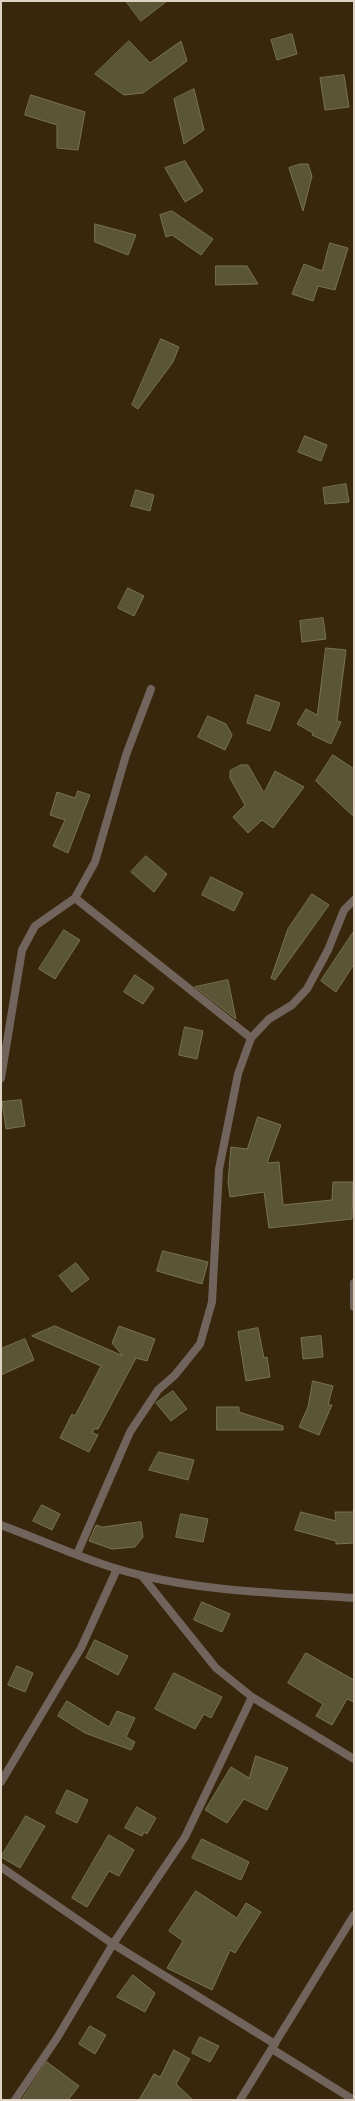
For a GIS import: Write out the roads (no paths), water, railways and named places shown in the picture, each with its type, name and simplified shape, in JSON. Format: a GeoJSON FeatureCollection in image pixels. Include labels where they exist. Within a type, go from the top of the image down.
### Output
{"type":"FeatureCollection","features":[{"type":"Feature","properties":{"kind":"street"},"geometry":{"type":"LineString","coordinates":[[1,1078],[22,950],[35,926],[75,898],[95,862],[126,755],[151,689]]}},
{"type":"Feature","properties":{"kind":"street"},"geometry":{"type":"LineString","coordinates":[[75,898],[251,1038]]}},
{"type":"Feature","properties":{"kind":"street"},"geometry":{"type":"LineString","coordinates":[[77,1554],[130,1432],[158,1390],[175,1376],[200,1344],[212,1302],[219,1169],[238,1074],[251,1038],[269,1019],[292,1005],[307,989],[328,950],[344,910],[354,900]]}},
{"type":"Feature","properties":{"kind":"street"},"geometry":{"type":"LineString","coordinates":[[354,1283],[352,1288],[354,1307]]}},
{"type":"Feature","properties":{"kind":"street"},"geometry":{"type":"LineString","coordinates":[[1,1525],[117,1569],[142,1576],[216,1588],[354,1598]]}},
{"type":"Feature","properties":{"kind":"street"},"geometry":{"type":"LineString","coordinates":[[1,1782],[81,1648],[117,1569]]}},
{"type":"Feature","properties":{"kind":"street"},"geometry":{"type":"LineString","coordinates":[[142,1576],[216,1668],[252,1697],[354,1759]]}},
{"type":"Feature","properties":{"kind":"street"},"geometry":{"type":"LineString","coordinates":[[15,2100],[57,2038],[113,1944],[185,1837],[252,1697]]}},
{"type":"Feature","properties":{"kind":"street"},"geometry":{"type":"LineString","coordinates":[[1,1867],[113,1944],[273,2046],[354,2100]]}},
{"type":"Feature","properties":{"kind":"street"},"geometry":{"type":"LineString","coordinates":[[240,2100],[354,1915]]}}]}
